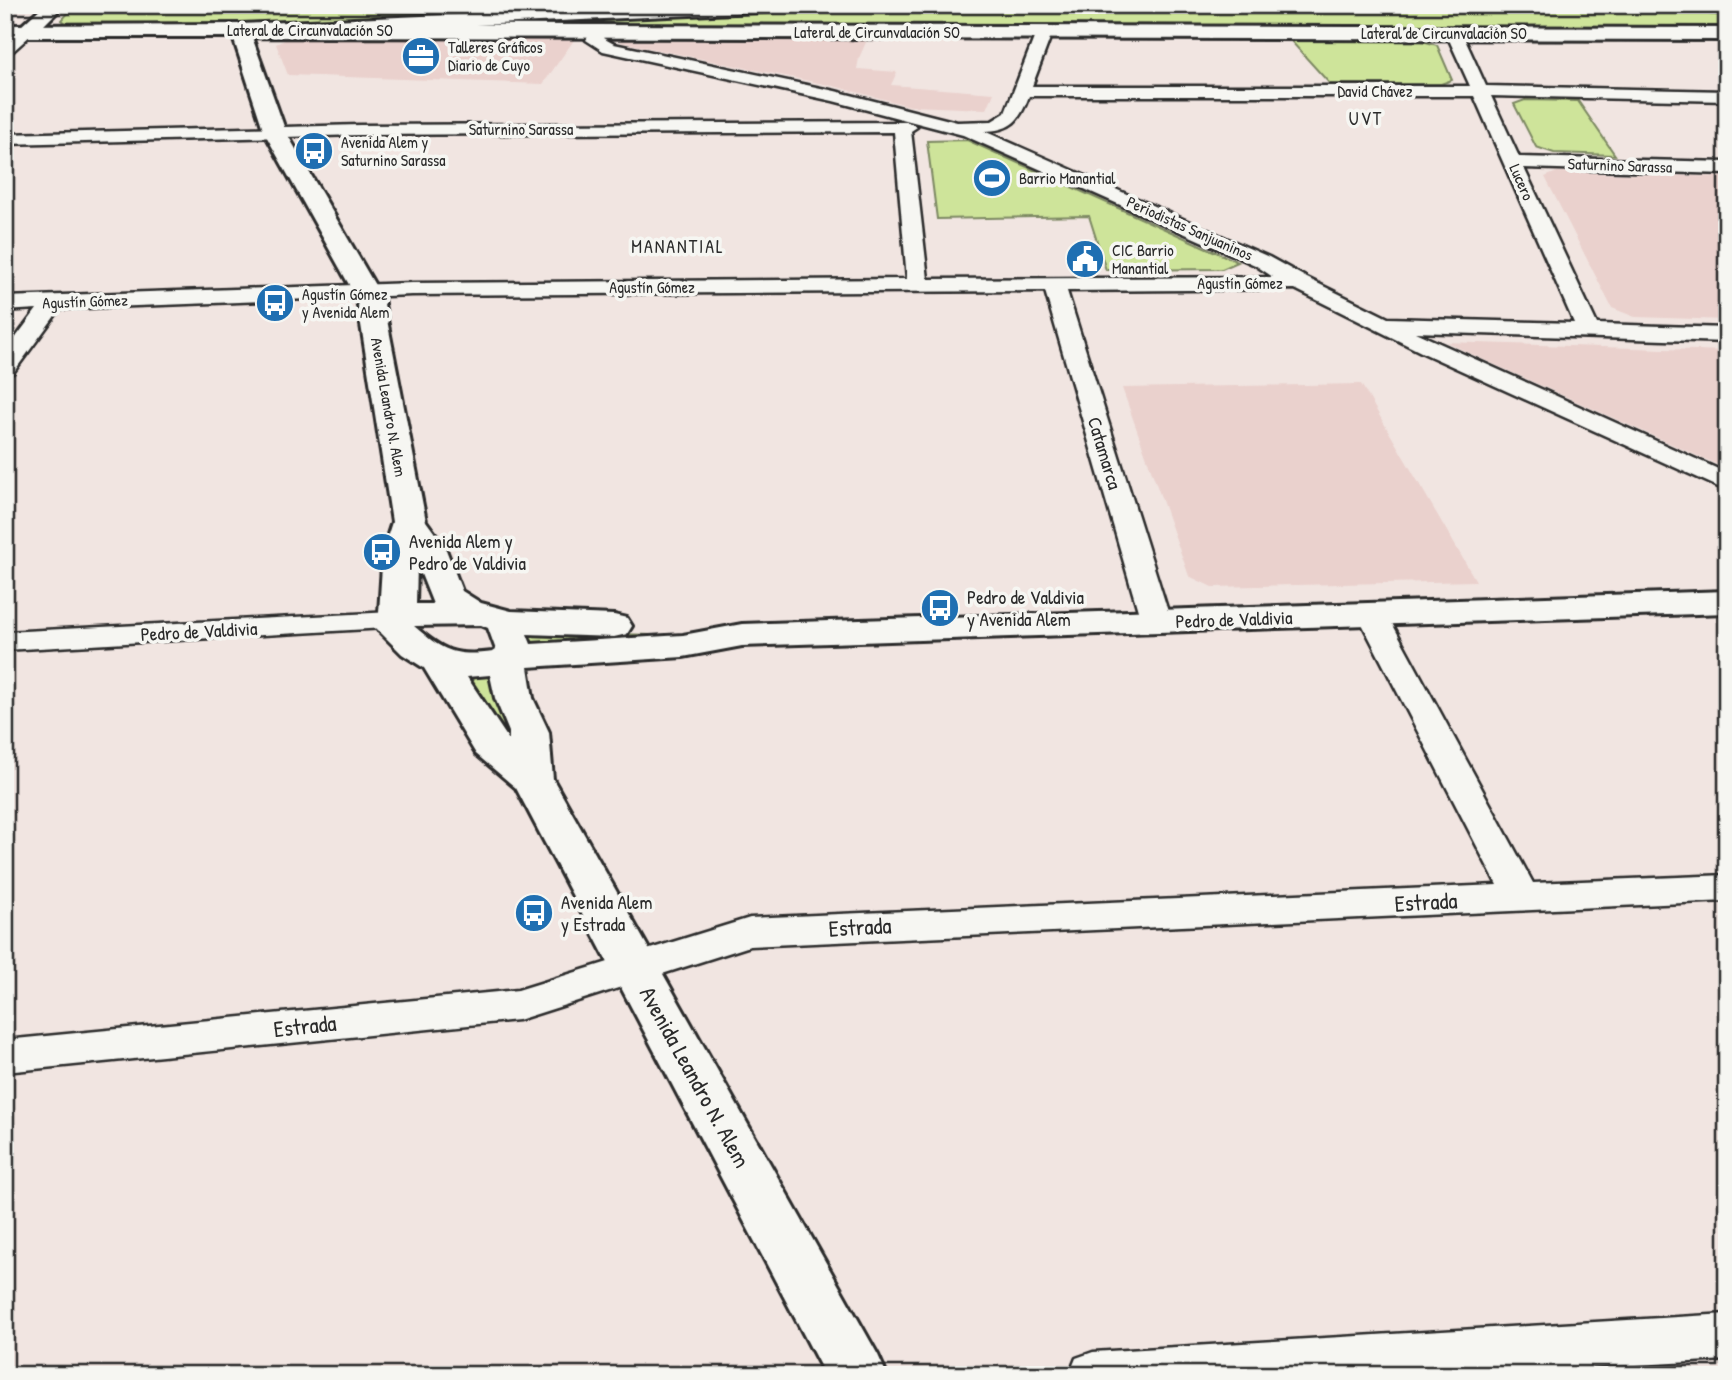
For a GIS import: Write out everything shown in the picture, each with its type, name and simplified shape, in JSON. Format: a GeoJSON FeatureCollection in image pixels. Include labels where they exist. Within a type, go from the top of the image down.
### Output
{"type":"FeatureCollection","features":[{"type":"Feature","properties":{"kind":"main road"},"geometry":{"type":"LineString","coordinates":[[240,30],[797,5]]}},
{"type":"Feature","properties":{"kind":"main road"},"geometry":{"type":"LineString","coordinates":[[1669,5],[1727,8]]}},
{"type":"Feature","properties":{"kind":"main road"},"geometry":{"type":"LineString","coordinates":[[27,31],[53,7]]}},
{"type":"Feature","properties":{"kind":"main road","name":"Avenida Leandro N. Alem"},"geometry":{"type":"LineString","coordinates":[[240,30],[275,132],[370,299],[409,522],[428,547],[446,597],[499,638],[514,698],[529,732],[533,779]]}},
{"type":"Feature","properties":{"kind":"main road","name":"Lateral de Circunvalación SO"},"geometry":{"type":"LineString","coordinates":[[5,31],[1727,34]]}},
{"type":"Feature","properties":{"kind":"main road","name":"Avenida Leandro N. Alem"},"geometry":{"type":"LineString","coordinates":[[395,620],[400,550],[409,522]]}},
{"type":"Feature","properties":{"kind":"main road","name":"Pedro de Valdivia"},"geometry":{"type":"LineString","coordinates":[[499,638],[683,646],[741,635],[1727,603]]}},
{"type":"Feature","properties":{"kind":"main road"},"geometry":{"type":"LineString","coordinates":[[407,615],[499,638],[464,667],[440,664],[414,646],[393,626],[395,620],[407,615]]}},
{"type":"Feature","properties":{"kind":"main road","name":"Avenida Leandro N. Alem"},"geometry":{"type":"LineString","coordinates":[[440,664],[489,745],[533,779],[857,1375]]}},
{"type":"Feature","properties":{"kind":"street"},"geometry":{"type":"LineString","coordinates":[[5,50],[27,31]]}},
{"type":"Feature","properties":{"kind":"street","name":"Periodistas Sanjuaninos"},"geometry":{"type":"LineString","coordinates":[[598,32],[594,40],[610,48],[815,92],[954,126],[1004,144],[1262,261],[1299,283],[1381,323],[1727,483]]}},
{"type":"Feature","properties":{"kind":"street"},"geometry":{"type":"LineString","coordinates":[[1023,91],[1044,33]]}},
{"type":"Feature","properties":{"kind":"street","name":"Lucero"},"geometry":{"type":"LineString","coordinates":[[1454,33],[1589,331]]}},
{"type":"Feature","properties":{"kind":"street","name":"Saturnino Sarassa"},"geometry":{"type":"LineString","coordinates":[[5,139],[275,132],[996,126],[1013,116],[1023,91]]}},
{"type":"Feature","properties":{"kind":"street","name":"David Chávez"},"geometry":{"type":"LineString","coordinates":[[1023,91],[1481,92],[1727,96]]}},
{"type":"Feature","properties":{"kind":"street"},"geometry":{"type":"LineString","coordinates":[[902,127],[918,285]]}},
{"type":"Feature","properties":{"kind":"street","name":"Saturnino Sarassa"},"geometry":{"type":"LineString","coordinates":[[1513,162],[1727,168]]}},
{"type":"Feature","properties":{"kind":"street","name":"Agustín Gómez"},"geometry":{"type":"LineString","coordinates":[[5,303],[365,291],[1299,283]]}},
{"type":"Feature","properties":{"kind":"street","name":"Catamarca"},"geometry":{"type":"LineString","coordinates":[[1055,285],[1156,621]]}},
{"type":"Feature","properties":{"kind":"street"},"geometry":{"type":"LineString","coordinates":[[5,368],[54,302]]}},
{"type":"Feature","properties":{"kind":"street"},"geometry":{"type":"LineString","coordinates":[[1381,323],[1727,335]]}},
{"type":"Feature","properties":{"kind":"street"},"geometry":{"type":"LineString","coordinates":[[1372,614],[1522,897]]}},
{"type":"Feature","properties":{"kind":"street","name":"Pedro de Valdivia"},"geometry":{"type":"LineString","coordinates":[[5,641],[395,620]]}},
{"type":"Feature","properties":{"kind":"street","name":"Estrada"},"geometry":{"type":"LineString","coordinates":[[5,1056],[518,1005],[750,932],[1727,888]]}},
{"type":"Feature","properties":{"kind":"street"},"geometry":{"type":"LineString","coordinates":[[1093,1375],[1555,1361],[1727,1337]]}},
{"type":"Feature","properties":{"kind":"shaded area","name":"Talleres Gráficos Diario de Cuyo"},"geometry":{"type":"Polygon","coordinates":[[[287,39],[574,40],[543,84],[288,75],[276,44],[287,39]]]}},
{"type":"Feature","properties":{"kind":"shaded area"},"geometry":{"type":"Polygon","coordinates":[[[621,39],[867,40],[857,69],[897,72],[891,85],[994,93],[987,109],[910,106],[833,86],[620,42],[621,39]]]}},
{"type":"Feature","properties":{"kind":"shaded area"},"geometry":{"type":"Polygon","coordinates":[[[1557,172],[1727,177],[1727,320],[1635,317],[1612,308],[1545,177],[1557,172]]]}},
{"type":"Feature","properties":{"kind":"shaded area"},"geometry":{"type":"Polygon","coordinates":[[[1446,342],[1727,351],[1727,469],[1480,358],[1446,342]]]}},
{"type":"Feature","properties":{"kind":"shaded area"},"geometry":{"type":"Polygon","coordinates":[[[1361,384],[1476,581],[1212,587],[1189,576],[1122,388],[1361,384]]]}},
{"type":"Feature","properties":{"kind":"green space"},"geometry":{"type":"Polygon","coordinates":[[[95,5],[734,5],[299,24],[70,26],[62,20],[68,13],[95,5]]]}},
{"type":"Feature","properties":{"kind":"green space"},"geometry":{"type":"Polygon","coordinates":[[[885,5],[1569,5],[1727,11],[1727,30],[404,26],[885,5]]]}},
{"type":"Feature","properties":{"kind":"green space"},"geometry":{"type":"Polygon","coordinates":[[[1291,41],[1422,41],[1437,45],[1452,80],[1441,84],[1330,84],[1291,41]]]}},
{"type":"Feature","properties":{"kind":"green space"},"geometry":{"type":"Polygon","coordinates":[[[1525,100],[1578,101],[1615,155],[1554,153],[1536,147],[1514,104],[1525,100]]]}},
{"type":"Feature","properties":{"kind":"green space","name":"Barrio Manantial"},"geometry":{"type":"Polygon","coordinates":[[[967,140],[1238,262],[1222,269],[1106,270],[1089,216],[937,219],[927,141],[967,140]]]}},
{"type":"Feature","properties":{"kind":"green space"},"geometry":{"type":"Polygon","coordinates":[[[524,631],[683,636],[525,646],[524,631]]]}},
{"type":"Feature","properties":{"kind":"green space"},"geometry":{"type":"Polygon","coordinates":[[[492,671],[513,737],[510,740],[470,677],[492,671]]]}},
{"type":"Feature","properties":{"kind":"place","name":"Talleres Gráficos Diario de Cuyo"},"geometry":{"type":"Point","coordinates":[421,56]}},
{"type":"Feature","properties":{"kind":"place","name":"Avenida Alem y Saturnino Sarassa"},"geometry":{"type":"Point","coordinates":[314,151]}},
{"type":"Feature","properties":{"kind":"place","name":"Barrio Manantial"},"geometry":{"type":"Point","coordinates":[992,178]}},
{"type":"Feature","properties":{"kind":"place","name":"CIC Barrio Manantial"},"geometry":{"type":"Point","coordinates":[1085,259]}},
{"type":"Feature","properties":{"kind":"place","name":"Agustín Gómez y Avenida Alem"},"geometry":{"type":"Point","coordinates":[275,303]}},
{"type":"Feature","properties":{"kind":"place","name":"Avenida Alem y Pedro de Valdivia"},"geometry":{"type":"Point","coordinates":[382,552]}},
{"type":"Feature","properties":{"kind":"place","name":"Pedro de Valdivia y Avenida Alem"},"geometry":{"type":"Point","coordinates":[940,608]}},
{"type":"Feature","properties":{"kind":"place","name":"Avenida Alem y Estrada"},"geometry":{"type":"Point","coordinates":[534,913]}},
{"type":"Feature","properties":{"kind":"district","name":"UVT"},"geometry":{"type":"Point","coordinates":[1366,119]}},
{"type":"Feature","properties":{"kind":"district","name":"MANANTIAL"},"geometry":{"type":"Point","coordinates":[678,247]}}]}
